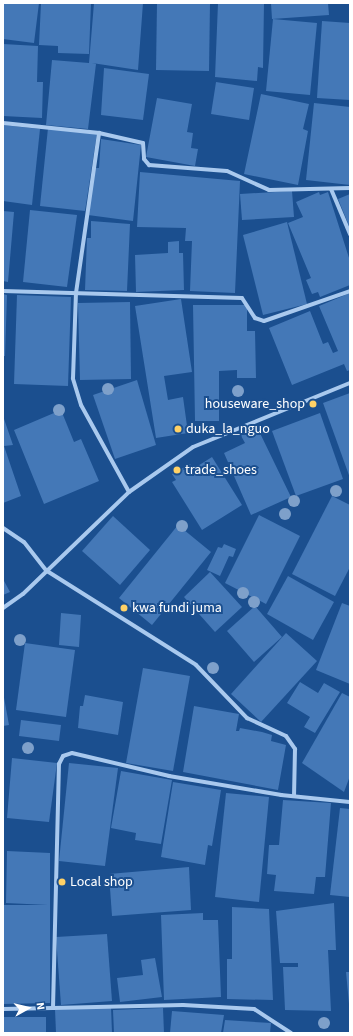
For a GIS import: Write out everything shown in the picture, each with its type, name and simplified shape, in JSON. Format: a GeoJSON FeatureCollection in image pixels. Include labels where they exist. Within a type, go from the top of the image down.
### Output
{"type":"FeatureCollection","features":[{"type":"Feature","properties":{"kind":"street"},"geometry":{"type":"LineString","coordinates":[[3,123],[99,133],[143,143],[144,159],[149,165],[226,171],[269,190],[350,188]]}},
{"type":"Feature","properties":{"kind":"street"},"geometry":{"type":"LineString","coordinates":[[99,133],[76,294],[73,378],[81,405],[129,492]]}},
{"type":"Feature","properties":{"kind":"street"},"geometry":{"type":"LineString","coordinates":[[331,188],[350,234]]}},
{"type":"Feature","properties":{"kind":"street"},"geometry":{"type":"LineString","coordinates":[[3,291],[242,298],[255,318],[264,321],[350,291]]}},
{"type":"Feature","properties":{"kind":"street"},"geometry":{"type":"LineString","coordinates":[[3,608],[47,570],[129,492],[193,447],[350,383]]}},
{"type":"Feature","properties":{"kind":"street"},"geometry":{"type":"LineString","coordinates":[[3,528],[24,542],[47,570],[196,665],[247,718],[286,736],[295,749],[294,796]]}},
{"type":"Feature","properties":{"kind":"street"},"geometry":{"type":"LineString","coordinates":[[53,1008],[59,764],[64,756],[72,752],[169,776],[294,796],[350,802]]}},
{"type":"Feature","properties":{"kind":"street"},"geometry":{"type":"LineString","coordinates":[[3,1009],[183,1005],[254,1009],[292,1033]]}},
{"type":"Feature","properties":{"kind":"building"},"geometry":{"type":"Polygon","coordinates":[[[3,3],[39,3],[34,43],[3,39],[3,3]]]}},
{"type":"Feature","properties":{"kind":"building"},"geometry":{"type":"Polygon","coordinates":[[[41,3],[91,3],[89,54],[58,53],[58,46],[39,45],[41,3]]]}},
{"type":"Feature","properties":{"kind":"building"},"geometry":{"type":"Polygon","coordinates":[[[94,3],[143,3],[138,70],[92,63],[96,64],[88,129],[46,125],[52,60],[89,63],[94,3]]]}},
{"type":"Feature","properties":{"kind":"building"},"geometry":{"type":"Polygon","coordinates":[[[157,3],[210,3],[209,71],[156,70],[157,3]]]}},
{"type":"Feature","properties":{"kind":"building"},"geometry":{"type":"Polygon","coordinates":[[[218,3],[264,3],[263,68],[258,67],[257,81],[215,77],[218,3]]]}},
{"type":"Feature","properties":{"kind":"building"},"geometry":{"type":"Polygon","coordinates":[[[271,3],[328,3],[329,15],[272,19],[271,3]]]}},
{"type":"Feature","properties":{"kind":"building"},"geometry":{"type":"Polygon","coordinates":[[[273,19],[317,23],[310,95],[266,91],[273,19]]]}},
{"type":"Feature","properties":{"kind":"building"},"geometry":{"type":"Polygon","coordinates":[[[322,21],[350,23],[350,100],[317,98],[322,21]]]}},
{"type":"Feature","properties":{"kind":"building"},"geometry":{"type":"Polygon","coordinates":[[[3,44],[38,46],[37,82],[43,82],[42,118],[3,116],[3,44]]]}},
{"type":"Feature","properties":{"kind":"building"},"geometry":{"type":"Polygon","coordinates":[[[104,68],[149,74],[143,120],[101,115],[104,68]]]}},
{"type":"Feature","properties":{"kind":"building"},"geometry":{"type":"Polygon","coordinates":[[[216,82],[254,88],[249,120],[211,114],[216,82]]]}},
{"type":"Feature","properties":{"kind":"building"},"geometry":{"type":"Polygon","coordinates":[[[261,94],[309,104],[303,129],[308,131],[298,185],[244,174],[261,94]]]}},
{"type":"Feature","properties":{"kind":"building"},"geometry":{"type":"Polygon","coordinates":[[[157,98],[192,104],[187,132],[193,133],[191,148],[198,149],[195,166],[146,157],[157,98]]]}},
{"type":"Feature","properties":{"kind":"building"},"geometry":{"type":"Polygon","coordinates":[[[314,103],[350,107],[350,185],[306,180],[314,103]]]}},
{"type":"Feature","properties":{"kind":"building"},"geometry":{"type":"Polygon","coordinates":[[[3,125],[40,129],[32,205],[3,201],[3,125]]]}},
{"type":"Feature","properties":{"kind":"building"},"geometry":{"type":"Polygon","coordinates":[[[48,128],[97,133],[85,211],[40,206],[48,128]]]}},
{"type":"Feature","properties":{"kind":"building"},"geometry":{"type":"Polygon","coordinates":[[[101,139],[141,145],[133,221],[88,215],[95,168],[99,168],[101,139]]]}},
{"type":"Feature","properties":{"kind":"building"},"geometry":{"type":"Polygon","coordinates":[[[140,172],[240,181],[235,293],[190,291],[192,241],[185,241],[186,228],[137,227],[140,172]]]}},
{"type":"Feature","properties":{"kind":"building"},"geometry":{"type":"Polygon","coordinates":[[[292,191],[294,217],[242,220],[240,194],[292,191]]]}},
{"type":"Feature","properties":{"kind":"building"},"geometry":{"type":"Polygon","coordinates":[[[319,192],[320,195],[328,192],[350,261],[350,285],[320,297],[318,292],[312,294],[306,280],[311,278],[288,223],[303,217],[296,202],[319,192]]]}},
{"type":"Feature","properties":{"kind":"building"},"geometry":{"type":"Polygon","coordinates":[[[350,194],[350,228],[338,199],[350,194]]]}},
{"type":"Feature","properties":{"kind":"building"},"geometry":{"type":"Polygon","coordinates":[[[30,210],[77,215],[67,287],[23,282],[30,210]]]}},
{"type":"Feature","properties":{"kind":"building"},"geometry":{"type":"Polygon","coordinates":[[[3,211],[14,212],[8,282],[3,281],[3,211]]]}},
{"type":"Feature","properties":{"kind":"building"},"geometry":{"type":"Polygon","coordinates":[[[91,221],[130,224],[127,291],[85,290],[87,238],[91,238],[91,221]]]}},
{"type":"Feature","properties":{"kind":"building"},"geometry":{"type":"Polygon","coordinates":[[[287,222],[307,304],[263,315],[243,235],[287,222]]]}},
{"type":"Feature","properties":{"kind":"building"},"geometry":{"type":"Polygon","coordinates":[[[179,241],[179,253],[183,253],[184,290],[136,292],[135,255],[168,253],[168,242],[179,241]]]}},
{"type":"Feature","properties":{"kind":"building"},"geometry":{"type":"Polygon","coordinates":[[[350,293],[350,370],[347,371],[344,364],[292,385],[269,328],[310,311],[323,344],[328,342],[333,353],[338,351],[319,306],[350,293]]]}},
{"type":"Feature","properties":{"kind":"building"},"geometry":{"type":"Polygon","coordinates":[[[3,294],[7,295],[5,356],[3,356],[3,294]]]}},
{"type":"Feature","properties":{"kind":"building"},"geometry":{"type":"Polygon","coordinates":[[[17,295],[71,297],[68,386],[14,384],[17,295]]]}},
{"type":"Feature","properties":{"kind":"building"},"geometry":{"type":"Polygon","coordinates":[[[181,299],[192,372],[164,376],[168,400],[183,397],[188,433],[156,438],[135,306],[181,299]]]}},
{"type":"Feature","properties":{"kind":"building"},"geometry":{"type":"Polygon","coordinates":[[[130,302],[131,379],[80,380],[78,303],[130,302]]]}},
{"type":"Feature","properties":{"kind":"building"},"geometry":{"type":"Polygon","coordinates":[[[193,305],[247,305],[247,331],[255,331],[256,378],[237,378],[237,370],[219,371],[219,421],[195,421],[193,305]]]}},
{"type":"Feature","properties":{"kind":"building"},"geometry":{"type":"Polygon","coordinates":[[[137,380],[156,445],[115,459],[93,395],[137,380]]]}},
{"type":"Feature","properties":{"kind":"building"},"geometry":{"type":"Polygon","coordinates":[[[350,393],[350,478],[323,403],[350,393]]]}},
{"type":"Feature","properties":{"kind":"building"},"geometry":{"type":"Polygon","coordinates":[[[61,410],[74,442],[81,439],[99,481],[44,504],[14,430],[61,410]]]}},
{"type":"Feature","properties":{"kind":"building"},"geometry":{"type":"Polygon","coordinates":[[[320,413],[343,479],[296,496],[272,431],[320,413]]]}},
{"type":"Feature","properties":{"kind":"building"},"geometry":{"type":"Polygon","coordinates":[[[3,416],[13,445],[4,446],[21,496],[3,503],[3,416]]]}},
{"type":"Feature","properties":{"kind":"building"},"geometry":{"type":"Polygon","coordinates":[[[257,427],[291,497],[251,515],[224,453],[245,443],[240,434],[257,427]]]}},
{"type":"Feature","properties":{"kind":"building"},"geometry":{"type":"Polygon","coordinates":[[[212,457],[242,505],[202,530],[172,482],[176,480],[172,474],[190,464],[193,469],[212,457]]]}},
{"type":"Feature","properties":{"kind":"building"},"geometry":{"type":"Polygon","coordinates":[[[332,496],[350,505],[350,567],[335,596],[292,574],[332,496]]]}},
{"type":"Feature","properties":{"kind":"building"},"geometry":{"type":"Polygon","coordinates":[[[259,515],[300,536],[266,604],[225,583],[259,515]]]}},
{"type":"Feature","properties":{"kind":"building"},"geometry":{"type":"Polygon","coordinates":[[[113,516],[150,550],[120,585],[82,551],[113,516]]]}},
{"type":"Feature","properties":{"kind":"building"},"geometry":{"type":"Polygon","coordinates":[[[178,525],[211,552],[152,625],[119,598],[178,525]]]}},
{"type":"Feature","properties":{"kind":"building"},"geometry":{"type":"Polygon","coordinates":[[[224,544],[236,549],[233,557],[229,556],[220,576],[207,570],[218,547],[222,548],[224,544]]]}},
{"type":"Feature","properties":{"kind":"building"},"geometry":{"type":"Polygon","coordinates":[[[210,572],[242,607],[215,632],[184,597],[210,572]]]}},
{"type":"Feature","properties":{"kind":"building"},"geometry":{"type":"Polygon","coordinates":[[[288,576],[334,602],[313,640],[267,614],[288,576]]]}},
{"type":"Feature","properties":{"kind":"building"},"geometry":{"type":"Polygon","coordinates":[[[3,579],[10,592],[3,595],[3,579]]]}},
{"type":"Feature","properties":{"kind":"building"},"geometry":{"type":"Polygon","coordinates":[[[342,603],[350,606],[350,684],[316,670],[342,603]]]}},
{"type":"Feature","properties":{"kind":"building"},"geometry":{"type":"Polygon","coordinates":[[[255,606],[282,637],[254,662],[227,631],[255,606]]]}},
{"type":"Feature","properties":{"kind":"building"},"geometry":{"type":"Polygon","coordinates":[[[61,613],[81,615],[79,647],[59,645],[61,613]]]}},
{"type":"Feature","properties":{"kind":"building"},"geometry":{"type":"Polygon","coordinates":[[[286,633],[317,661],[261,722],[231,694],[286,633]]]}},
{"type":"Feature","properties":{"kind":"building"},"geometry":{"type":"Polygon","coordinates":[[[25,643],[75,650],[66,717],[16,710],[25,643]]]}},
{"type":"Feature","properties":{"kind":"building"},"geometry":{"type":"Polygon","coordinates":[[[143,668],[190,676],[173,771],[126,763],[143,668]]]}},
{"type":"Feature","properties":{"kind":"building"},"geometry":{"type":"Polygon","coordinates":[[[300,682],[318,693],[324,683],[340,692],[315,733],[304,727],[310,717],[287,703],[300,682]]]}},
{"type":"Feature","properties":{"kind":"building"},"geometry":{"type":"Polygon","coordinates":[[[3,692],[9,725],[3,726],[3,692]]]}},
{"type":"Feature","properties":{"kind":"building"},"geometry":{"type":"Polygon","coordinates":[[[342,693],[350,697],[350,776],[344,792],[302,763],[342,693]]]}},
{"type":"Feature","properties":{"kind":"building"},"geometry":{"type":"Polygon","coordinates":[[[85,695],[123,702],[118,735],[78,728],[80,706],[83,706],[85,695]]]}},
{"type":"Feature","properties":{"kind":"building"},"geometry":{"type":"Polygon","coordinates":[[[194,706],[239,714],[236,731],[239,731],[240,728],[262,732],[272,735],[271,741],[286,745],[278,790],[183,772],[194,706]]]}},
{"type":"Feature","properties":{"kind":"building"},"geometry":{"type":"Polygon","coordinates":[[[21,720],[61,725],[59,741],[19,736],[21,720]]]}},
{"type":"Feature","properties":{"kind":"building"},"geometry":{"type":"Polygon","coordinates":[[[12,758],[57,763],[49,822],[7,818],[12,758]]]}},
{"type":"Feature","properties":{"kind":"building"},"geometry":{"type":"Polygon","coordinates":[[[69,763],[118,768],[105,866],[59,861],[69,763]]]}},
{"type":"Feature","properties":{"kind":"building"},"geometry":{"type":"Polygon","coordinates":[[[121,771],[172,780],[161,844],[135,840],[136,833],[111,828],[121,771]]]}},
{"type":"Feature","properties":{"kind":"building"},"geometry":{"type":"Polygon","coordinates":[[[173,782],[221,790],[212,846],[208,845],[205,865],[161,857],[173,782]]]}},
{"type":"Feature","properties":{"kind":"building"},"geometry":{"type":"Polygon","coordinates":[[[226,793],[269,797],[259,902],[215,897],[226,793]]]}},
{"type":"Feature","properties":{"kind":"building"},"geometry":{"type":"Polygon","coordinates":[[[283,800],[331,803],[325,877],[316,877],[314,894],[274,891],[276,875],[267,874],[269,845],[279,845],[283,800]]]}},
{"type":"Feature","properties":{"kind":"building"},"geometry":{"type":"Polygon","coordinates":[[[340,808],[350,809],[350,897],[330,895],[340,808]]]}},
{"type":"Feature","properties":{"kind":"building"},"geometry":{"type":"Polygon","coordinates":[[[7,851],[50,853],[50,1003],[3,1004],[3,905],[48,905],[6,903],[7,851]]]}},
{"type":"Feature","properties":{"kind":"building"},"geometry":{"type":"Polygon","coordinates":[[[189,867],[191,910],[112,916],[109,874],[189,867]]]}},
{"type":"Feature","properties":{"kind":"building"},"geometry":{"type":"Polygon","coordinates":[[[334,903],[336,950],[328,950],[331,1011],[285,1010],[283,967],[298,967],[298,963],[280,963],[276,911],[334,903]]]}},
{"type":"Feature","properties":{"kind":"building"},"geometry":{"type":"Polygon","coordinates":[[[232,907],[269,909],[273,1000],[227,999],[227,959],[232,959],[232,907]]]}},
{"type":"Feature","properties":{"kind":"building"},"geometry":{"type":"Polygon","coordinates":[[[203,913],[203,920],[218,920],[221,997],[164,1000],[161,915],[203,913]]]}},
{"type":"Feature","properties":{"kind":"building"},"geometry":{"type":"Polygon","coordinates":[[[107,934],[112,1001],[61,1005],[56,937],[107,934]]]}},
{"type":"Feature","properties":{"kind":"building"},"geometry":{"type":"Polygon","coordinates":[[[155,958],[162,997],[120,1002],[117,978],[143,975],[141,960],[155,958]]]}},
{"type":"Feature","properties":{"kind":"building"},"geometry":{"type":"Polygon","coordinates":[[[346,972],[350,972],[350,1004],[349,1004],[346,972]]]}},
{"type":"Feature","properties":{"kind":"building"},"geometry":{"type":"Polygon","coordinates":[[[111,1007],[112,1033],[56,1033],[55,1009],[111,1007]]]}},
{"type":"Feature","properties":{"kind":"building"},"geometry":{"type":"Polygon","coordinates":[[[163,1008],[164,1033],[114,1033],[113,1010],[163,1008]]]}},
{"type":"Feature","properties":{"kind":"building"},"geometry":{"type":"Polygon","coordinates":[[[172,1011],[224,1015],[221,1033],[170,1033],[172,1011]]]}},
{"type":"Feature","properties":{"kind":"building"},"geometry":{"type":"Polygon","coordinates":[[[3,1017],[46,1017],[46,1033],[3,1033],[3,1017]]]}},
{"type":"Feature","properties":{"kind":"building"},"geometry":{"type":"Polygon","coordinates":[[[225,1020],[271,1023],[270,1033],[223,1033],[225,1020]]]}},
{"type":"Feature","properties":{"kind":"place","name":"houseware_shop"},"geometry":{"type":"Point","coordinates":[313,404]}},
{"type":"Feature","properties":{"kind":"place","name":"duka_la_nguo"},"geometry":{"type":"Point","coordinates":[178,429]}},
{"type":"Feature","properties":{"kind":"place","name":"trade_shoes"},"geometry":{"type":"Point","coordinates":[177,470]}},
{"type":"Feature","properties":{"kind":"place","name":"kwa fundi juma"},"geometry":{"type":"Point","coordinates":[124,608]}},
{"type":"Feature","properties":{"kind":"place","name":"Local shop"},"geometry":{"type":"Point","coordinates":[62,882]}}]}
